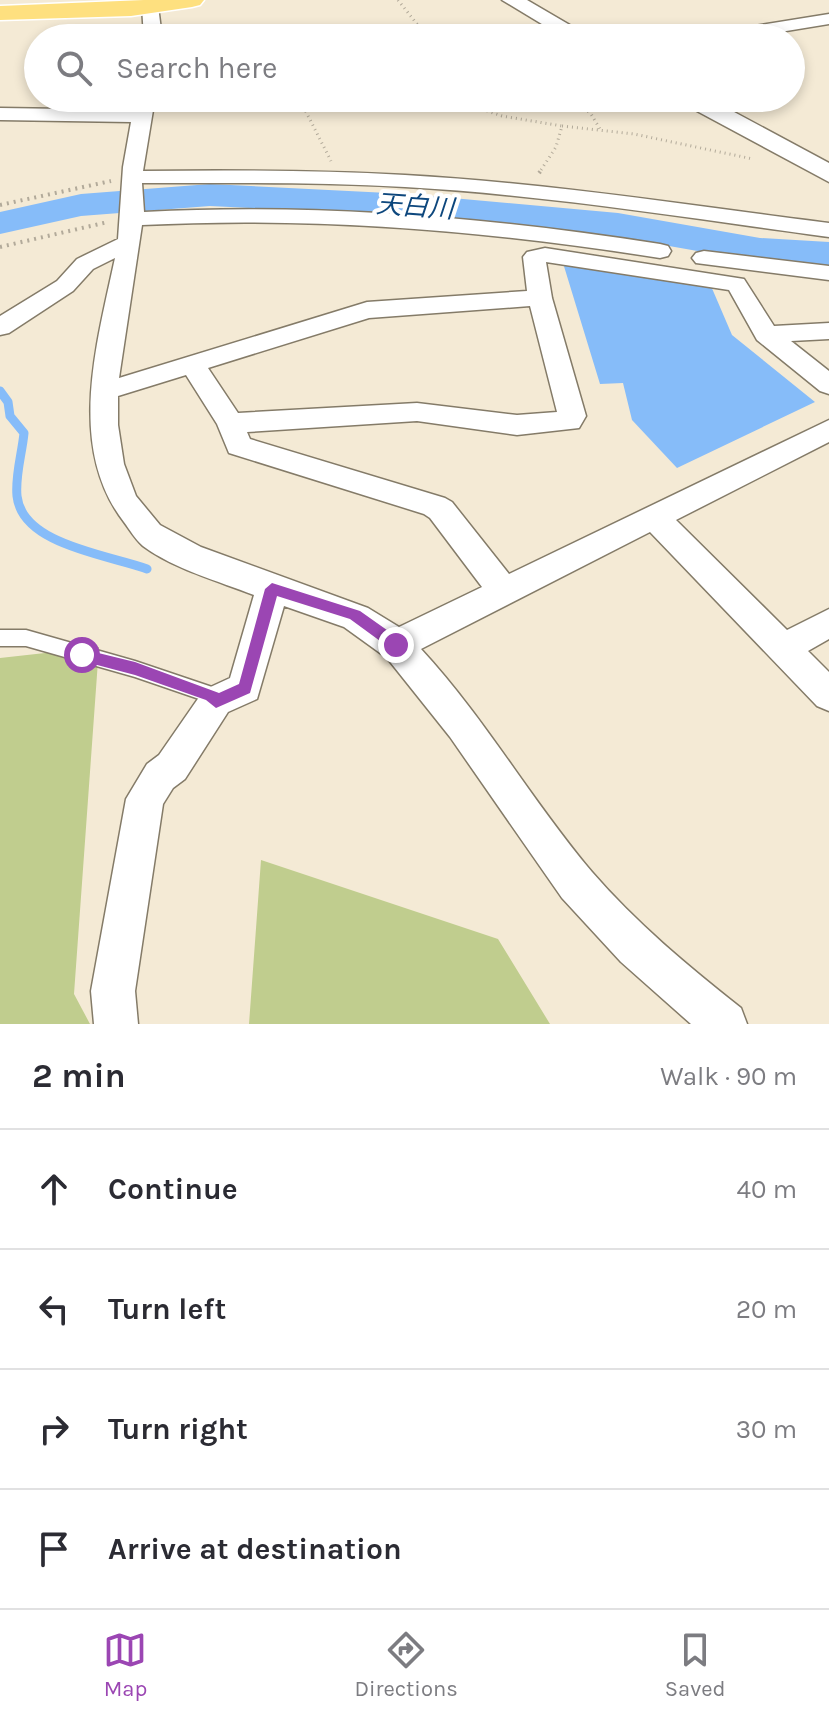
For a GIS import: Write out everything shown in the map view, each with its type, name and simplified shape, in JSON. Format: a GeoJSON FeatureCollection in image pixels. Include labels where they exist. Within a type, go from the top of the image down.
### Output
{"type":"FeatureCollection","features":[{"type":"Feature","properties":{"kind":"main road"},"geometry":{"type":"LineString","coordinates":[[0,13],[87,6],[150,6],[192,0]]}},
{"type":"Feature","properties":{"kind":"street"},"geometry":{"type":"LineString","coordinates":[[512,0],[556,24]]}},
{"type":"Feature","properties":{"kind":"street"},"geometry":{"type":"LineString","coordinates":[[150,6],[152,24]]}},
{"type":"Feature","properties":{"kind":"street"},"geometry":{"type":"LineString","coordinates":[[798,24],[829,19]]}},
{"type":"Feature","properties":{"kind":"street"},"geometry":{"type":"LineString","coordinates":[[0,114],[41,112]]}},
{"type":"Feature","properties":{"kind":"street"},"geometry":{"type":"LineString","coordinates":[[143,112],[132,177],[130,231],[110,340],[105,391],[107,451],[120,493],[150,534],[173,548],[272,589],[355,615],[396,645],[444,698],[559,862],[592,902],[651,964],[725,1024]]}},
{"type":"Feature","properties":{"kind":"street"},"geometry":{"type":"LineString","coordinates":[[716,112],[829,174]]}},
{"type":"Feature","properties":{"kind":"street"},"geometry":{"type":"LineString","coordinates":[[132,177],[336,177],[530,192],[829,230]]}},
{"type":"Feature","properties":{"kind":"street"},"geometry":{"type":"LineString","coordinates":[[0,327],[65,286],[85,264],[130,231],[262,214],[378,218],[537,232],[756,267],[829,273]]}},
{"type":"Feature","properties":{"kind":"street"},"geometry":{"type":"LineString","coordinates":[[230,423],[417,412],[517,425],[563,423],[572,416],[540,298],[534,262],[535,257],[545,255],[730,281],[741,288],[766,334],[829,385]]}},
{"type":"Feature","properties":{"kind":"street"},"geometry":{"type":"LineString","coordinates":[[105,391],[379,307],[540,298]]}},
{"type":"Feature","properties":{"kind":"street"},"geometry":{"type":"LineString","coordinates":[[766,334],[829,331]]}},
{"type":"Feature","properties":{"kind":"street"},"geometry":{"type":"LineString","coordinates":[[194,366],[230,423],[236,441],[244,449],[434,506],[441,510],[503,590]]}},
{"type":"Feature","properties":{"kind":"street"},"geometry":{"type":"LineString","coordinates":[[396,645],[829,430]]}},
{"type":"Feature","properties":{"kind":"street"},"geometry":{"type":"LineString","coordinates":[[653,516],[829,695]]}},
{"type":"Feature","properties":{"kind":"street"},"geometry":{"type":"LineString","coordinates":[[116,1024],[113,991],[145,799],[160,776],[172,767],[216,701],[245,688],[272,589]]}},
{"type":"Feature","properties":{"kind":"street"},"geometry":{"type":"LineString","coordinates":[[784,648],[829,623]]}},
{"type":"Feature","properties":{"kind":"lane"},"geometry":{"type":"LineString","coordinates":[[0,638],[26,638],[135,669],[211,695],[216,701]]}},
{"type":"Feature","properties":{"kind":"path"},"geometry":{"type":"LineString","coordinates":[[398,0],[417,24]]}},
{"type":"Feature","properties":{"kind":"path"},"geometry":{"type":"LineString","coordinates":[[307,112],[326,148],[336,177]]}},
{"type":"Feature","properties":{"kind":"path"},"geometry":{"type":"LineString","coordinates":[[490,112],[562,126],[600,129],[760,160]]}},
{"type":"Feature","properties":{"kind":"path"},"geometry":{"type":"LineString","coordinates":[[589,112],[600,129]]}},
{"type":"Feature","properties":{"kind":"path"},"geometry":{"type":"LineString","coordinates":[[530,192],[556,147],[562,126]]}},
{"type":"Feature","properties":{"kind":"path"},"geometry":{"type":"LineString","coordinates":[[0,205],[132,177]]}},
{"type":"Feature","properties":{"kind":"path"},"geometry":{"type":"LineString","coordinates":[[0,247],[66,230],[130,231]]}},
{"type":"Feature","properties":{"kind":"green space"},"geometry":{"type":"Polygon","coordinates":[[[99,647],[74,994],[90,1024],[0,1024],[0,658],[99,647]]]}},
{"type":"Feature","properties":{"kind":"green space"},"geometry":{"type":"Polygon","coordinates":[[[261,860],[498,939],[550,1024],[249,1024],[261,860]]]}},
{"type":"Feature","properties":{"kind":"water"},"geometry":{"type":"Polygon","coordinates":[[[563,263],[711,286],[732,335],[815,402],[677,468],[632,420],[623,383],[600,384],[563,263]]]}},
{"type":"Feature","properties":{"kind":"waterway","name":"天白川"},"geometry":{"type":"LineString","coordinates":[[0,223],[81,205],[210,195],[408,205],[618,225],[760,250],[829,254]]}},
{"type":"Feature","properties":{"kind":"waterway"},"geometry":{"type":"LineString","coordinates":[[0,391],[8,402],[10,416],[24,433],[17,488],[22,513],[34,526],[70,546],[147,569]]}},
{"type":"Feature","properties":{"kind":"route"},"geometry":{"type":"LineString","coordinates":[[82,655],[211,695],[216,701],[245,688],[272,589],[355,615],[396,645]]}}]}
